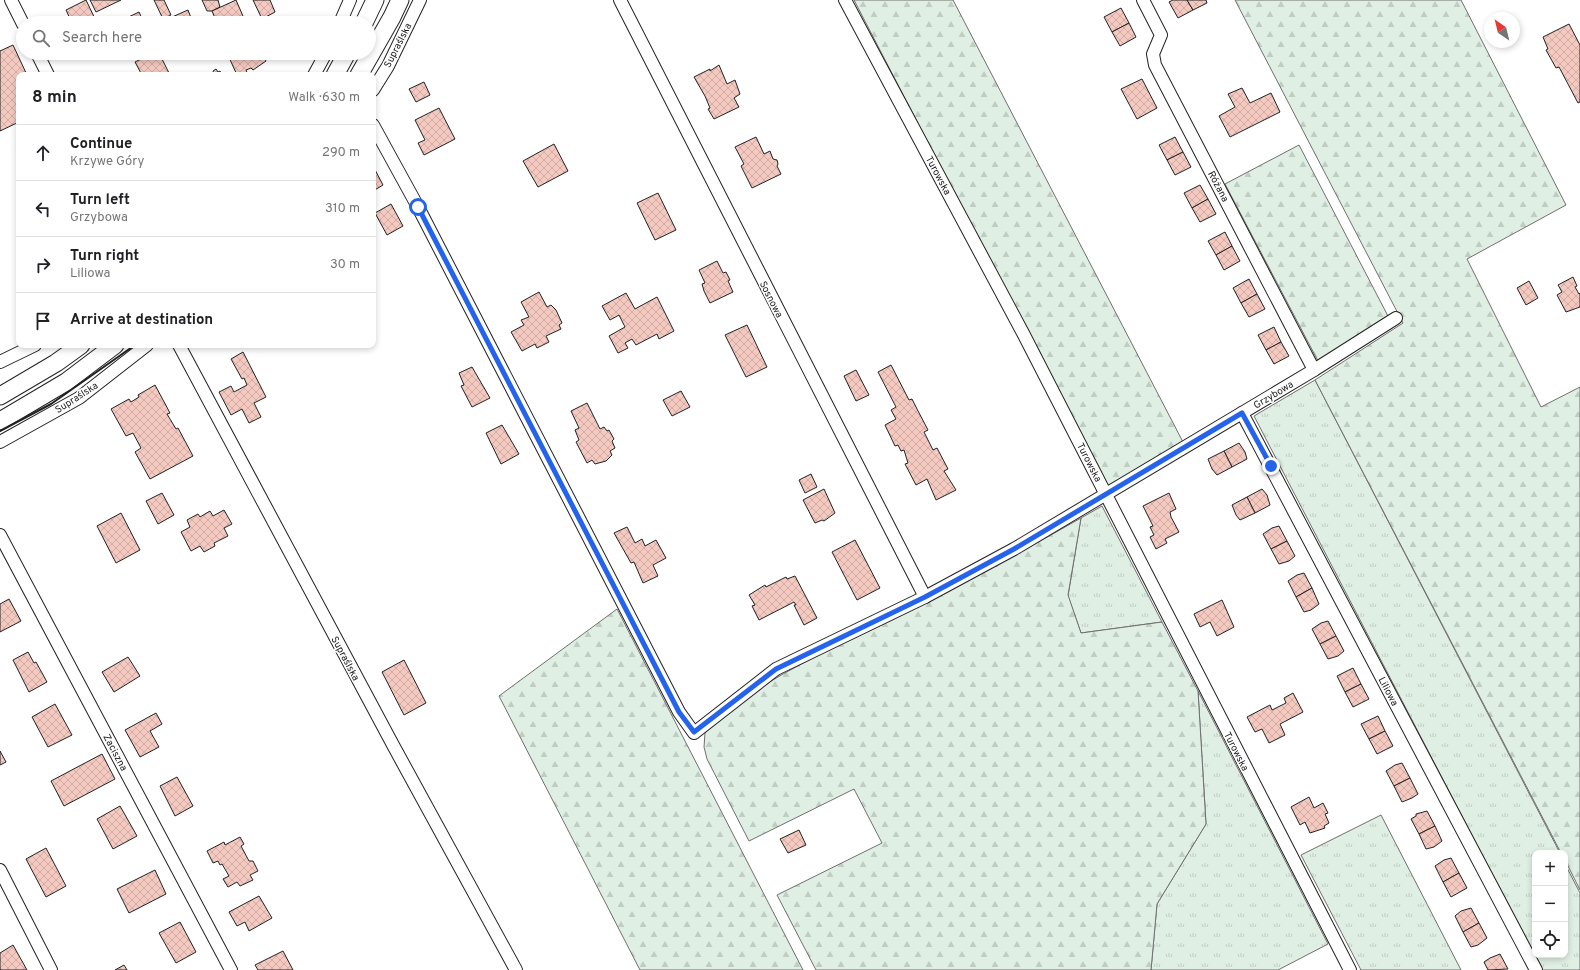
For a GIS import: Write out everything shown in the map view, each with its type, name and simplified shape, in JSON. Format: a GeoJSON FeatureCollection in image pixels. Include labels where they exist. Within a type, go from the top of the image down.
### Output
{"type":"FeatureCollection","features":[{"type":"Feature","properties":{"kind":"main road"},"geometry":{"type":"LineString","coordinates":[[367,16],[375,0]]}},
{"type":"Feature","properties":{"kind":"main road"},"geometry":{"type":"LineString","coordinates":[[376,45],[400,0]]}},
{"type":"Feature","properties":{"kind":"main road"},"geometry":{"type":"LineString","coordinates":[[336,72],[343,60]]}},
{"type":"Feature","properties":{"kind":"main road"},"geometry":{"type":"LineString","coordinates":[[361,72],[368,60]]}},
{"type":"Feature","properties":{"kind":"main road"},"geometry":{"type":"LineString","coordinates":[[0,396],[56,363],[77,348]]}},
{"type":"Feature","properties":{"kind":"main road"},"geometry":{"type":"LineString","coordinates":[[0,420],[66,382],[111,348]]}},
{"type":"Feature","properties":{"kind":"street"},"geometry":{"type":"LineString","coordinates":[[11,0],[19,16]]}},
{"type":"Feature","properties":{"kind":"street"},"geometry":{"type":"LineString","coordinates":[[343,16],[350,0]]}},
{"type":"Feature","properties":{"kind":"street","name":"Supraślska"},"geometry":{"type":"LineString","coordinates":[[376,85],[388,66],[420,0]]}},
{"type":"Feature","properties":{"kind":"street","name":"Sosnowa"},"geometry":{"type":"LineString","coordinates":[[620,0],[925,597]]}},
{"type":"Feature","properties":{"kind":"street","name":"Turowska"},"geometry":{"type":"LineString","coordinates":[[845,0],[1024,335],[1350,970]]}},
{"type":"Feature","properties":{"kind":"street","name":"Różana"},"geometry":{"type":"LineString","coordinates":[[1143,0],[1160,35],[1153,54],[1156,64],[1314,370]]}},
{"type":"Feature","properties":{"kind":"street"},"geometry":{"type":"LineString","coordinates":[[40,60],[46,72]]}},
{"type":"Feature","properties":{"kind":"street"},"geometry":{"type":"LineString","coordinates":[[316,72],[322,60]]}},
{"type":"Feature","properties":{"kind":"street","name":"Grzybowa"},"geometry":{"type":"LineString","coordinates":[[376,130],[418,207],[679,712],[694,732],[776,669],[925,597],[1014,549],[1314,370],[1396,318]]}},
{"type":"Feature","properties":{"kind":"street"},"geometry":{"type":"LineString","coordinates":[[0,362],[29,348]]}},
{"type":"Feature","properties":{"kind":"street","name":"Supraślska"},"geometry":{"type":"LineString","coordinates":[[0,442],[79,398],[143,348]]}},
{"type":"Feature","properties":{"kind":"street","name":"Supraślska"},"geometry":{"type":"LineString","coordinates":[[181,348],[516,970]]}},
{"type":"Feature","properties":{"kind":"street","name":"Liliowa"},"geometry":{"type":"LineString","coordinates":[[1242,413],[1536,970]]}},
{"type":"Feature","properties":{"kind":"street","name":"Zaciszna"},"geometry":{"type":"LineString","coordinates":[[0,535],[231,970]]}},
{"type":"Feature","properties":{"kind":"street"},"geometry":{"type":"LineString","coordinates":[[0,870],[51,970]]}},
{"type":"Feature","properties":{"kind":"green space"},"geometry":{"type":"Polygon","coordinates":[[[854,0],[953,0],[1183,442],[1107,488],[854,0]]]}},
{"type":"Feature","properties":{"kind":"green space"},"geometry":{"type":"Polygon","coordinates":[[[1235,0],[1461,0],[1484,45],[1484,48],[1486,48],[1566,205],[1467,259],[1541,407],[1580,387],[1580,890],[1568,866],[1568,850],[1559,850],[1315,380],[1403,323],[1235,0]]]}},
{"type":"Feature","properties":{"kind":"green space"},"geometry":{"type":"Polygon","coordinates":[[[1299,145],[1389,318],[1318,361],[1225,184],[1299,145]]]}},
{"type":"Feature","properties":{"kind":"green space"},"geometry":{"type":"Polygon","coordinates":[[[1315,380],[1558,850],[1532,850],[1532,951],[1254,416],[1315,380]]]}},
{"type":"Feature","properties":{"kind":"green space"},"geometry":{"type":"Polygon","coordinates":[[[1102,506],[1162,622],[1081,633],[1068,596],[1081,518],[1102,506]]]}},
{"type":"Feature","properties":{"kind":"green space"},"geometry":{"type":"Polygon","coordinates":[[[1081,518],[1068,595],[1081,633],[1162,622],[1198,691],[1206,824],[1157,904],[1151,970],[816,970],[777,895],[882,843],[854,789],[749,841],[707,759],[704,747],[705,733],[725,714],[771,681],[822,653],[900,616],[946,592],[1081,518]]]}},
{"type":"Feature","properties":{"kind":"green space"},"geometry":{"type":"Polygon","coordinates":[[[617,609],[803,970],[640,970],[499,696],[617,609]]]}},
{"type":"Feature","properties":{"kind":"green space"},"geometry":{"type":"Polygon","coordinates":[[[1198,691],[1328,944],[1278,970],[1151,970],[1157,904],[1206,824],[1198,691]]]}},
{"type":"Feature","properties":{"kind":"green space"},"geometry":{"type":"Polygon","coordinates":[[[1381,815],[1461,970],[1361,970],[1301,855],[1381,815]]]}},
{"type":"Feature","properties":{"kind":"green space"},"geometry":{"type":"Polygon","coordinates":[[[1568,870],[1580,893],[1580,970],[1542,970],[1536,958],[1568,958],[1568,870]]]}},
{"type":"Feature","properties":{"kind":"building"},"geometry":{"type":"Polygon","coordinates":[[[86,0],[94,16],[69,16],[66,10],[86,0]]]}},
{"type":"Feature","properties":{"kind":"building"},"geometry":{"type":"Polygon","coordinates":[[[90,0],[121,0],[96,12],[90,0]]]}},
{"type":"Feature","properties":{"kind":"building"},"geometry":{"type":"Polygon","coordinates":[[[154,0],[164,0],[171,15],[162,16],[154,0]]]}},
{"type":"Feature","properties":{"kind":"building"},"geometry":{"type":"Polygon","coordinates":[[[202,0],[218,0],[220,7],[212,11],[207,11],[202,0]]]}},
{"type":"Feature","properties":{"kind":"building"},"geometry":{"type":"Polygon","coordinates":[[[236,0],[243,16],[214,16],[212,11],[236,0]]]}},
{"type":"Feature","properties":{"kind":"building"},"geometry":{"type":"Polygon","coordinates":[[[253,0],[270,0],[275,12],[268,16],[261,16],[253,0]]]}},
{"type":"Feature","properties":{"kind":"building"},"geometry":{"type":"Polygon","coordinates":[[[1173,0],[1187,0],[1193,10],[1178,18],[1169,2],[1173,0]]]}},
{"type":"Feature","properties":{"kind":"building"},"geometry":{"type":"Polygon","coordinates":[[[1187,0],[1206,0],[1207,3],[1193,10],[1187,0]]]}},
{"type":"Feature","properties":{"kind":"building"},"geometry":{"type":"Polygon","coordinates":[[[1121,8],[1129,23],[1112,32],[1104,17],[1121,8]]]}},
{"type":"Feature","properties":{"kind":"building"},"geometry":{"type":"Polygon","coordinates":[[[188,10],[190,16],[174,16],[188,10]]]}},
{"type":"Feature","properties":{"kind":"building"},"geometry":{"type":"Polygon","coordinates":[[[139,12],[141,16],[131,16],[139,12]]]}},
{"type":"Feature","properties":{"kind":"building"},"geometry":{"type":"Polygon","coordinates":[[[1129,23],[1136,37],[1120,46],[1112,32],[1129,23]]]}},
{"type":"Feature","properties":{"kind":"building"},"geometry":{"type":"Polygon","coordinates":[[[1569,24],[1580,45],[1580,102],[1578,103],[1559,67],[1556,68],[1546,50],[1548,49],[1543,37],[1569,24]]]}},
{"type":"Feature","properties":{"kind":"building"},"geometry":{"type":"Polygon","coordinates":[[[13,45],[16,51],[16,60],[20,60],[26,72],[16,72],[16,123],[0,131],[0,51],[13,45]]]}},
{"type":"Feature","properties":{"kind":"building"},"geometry":{"type":"Polygon","coordinates":[[[139,60],[162,60],[168,72],[140,72],[135,62],[139,60]]]}},
{"type":"Feature","properties":{"kind":"building"},"geometry":{"type":"Polygon","coordinates":[[[230,60],[266,61],[253,70],[251,68],[246,70],[247,72],[236,72],[230,60]]]}},
{"type":"Feature","properties":{"kind":"building"},"geometry":{"type":"Polygon","coordinates":[[[719,65],[727,84],[735,80],[740,94],[734,98],[739,107],[714,119],[708,109],[710,108],[705,96],[694,77],[710,69],[710,71],[719,65]]]}},
{"type":"Feature","properties":{"kind":"building"},"geometry":{"type":"Polygon","coordinates":[[[1142,79],[1157,108],[1137,119],[1121,89],[1142,79]]]}},
{"type":"Feature","properties":{"kind":"building"},"geometry":{"type":"Polygon","coordinates":[[[424,82],[430,95],[416,102],[409,89],[424,82]]]}},
{"type":"Feature","properties":{"kind":"building"},"geometry":{"type":"Polygon","coordinates":[[[1242,88],[1250,103],[1271,93],[1280,112],[1230,137],[1219,116],[1235,107],[1228,94],[1242,88]]]}},
{"type":"Feature","properties":{"kind":"building"},"geometry":{"type":"Polygon","coordinates":[[[439,108],[455,139],[424,155],[418,143],[425,140],[415,120],[439,108]]]}},
{"type":"Feature","properties":{"kind":"building"},"geometry":{"type":"Polygon","coordinates":[[[756,137],[764,154],[770,151],[773,159],[777,160],[777,166],[781,174],[752,188],[741,166],[744,164],[735,147],[756,137]]]}},
{"type":"Feature","properties":{"kind":"building"},"geometry":{"type":"Polygon","coordinates":[[[1175,137],[1183,152],[1167,160],[1159,145],[1175,137]]]}},
{"type":"Feature","properties":{"kind":"building"},"geometry":{"type":"Polygon","coordinates":[[[554,144],[568,171],[538,187],[523,161],[554,144]]]}},
{"type":"Feature","properties":{"kind":"building"},"geometry":{"type":"Polygon","coordinates":[[[1183,152],[1191,167],[1175,175],[1167,160],[1183,152]]]}},
{"type":"Feature","properties":{"kind":"building"},"geometry":{"type":"Polygon","coordinates":[[[376,172],[383,185],[376,189],[376,172]]]}},
{"type":"Feature","properties":{"kind":"building"},"geometry":{"type":"Polygon","coordinates":[[[1200,185],[1208,199],[1192,208],[1184,193],[1200,185]]]}},
{"type":"Feature","properties":{"kind":"building"},"geometry":{"type":"Polygon","coordinates":[[[658,193],[676,230],[655,240],[637,203],[658,193]]]}},
{"type":"Feature","properties":{"kind":"building"},"geometry":{"type":"Polygon","coordinates":[[[1208,199],[1216,214],[1200,222],[1192,208],[1208,199]]]}},
{"type":"Feature","properties":{"kind":"building"},"geometry":{"type":"Polygon","coordinates":[[[391,204],[403,226],[387,235],[376,212],[391,204]]]}},
{"type":"Feature","properties":{"kind":"building"},"geometry":{"type":"Polygon","coordinates":[[[1225,232],[1232,246],[1216,255],[1208,241],[1225,232]]]}},
{"type":"Feature","properties":{"kind":"building"},"geometry":{"type":"Polygon","coordinates":[[[1232,246],[1240,261],[1224,270],[1216,255],[1232,246]]]}},
{"type":"Feature","properties":{"kind":"building"},"geometry":{"type":"Polygon","coordinates":[[[717,261],[723,273],[726,272],[733,292],[710,303],[704,291],[702,284],[705,283],[699,270],[717,261]]]}},
{"type":"Feature","properties":{"kind":"building"},"geometry":{"type":"Polygon","coordinates":[[[1573,277],[1577,286],[1575,287],[1579,294],[1580,293],[1580,307],[1566,312],[1557,295],[1562,292],[1558,285],[1573,277]]]}},
{"type":"Feature","properties":{"kind":"building"},"geometry":{"type":"Polygon","coordinates":[[[1249,279],[1257,294],[1241,303],[1233,288],[1249,279]]]}},
{"type":"Feature","properties":{"kind":"building"},"geometry":{"type":"Polygon","coordinates":[[[1529,281],[1538,298],[1526,305],[1517,288],[1529,281]]]}},
{"type":"Feature","properties":{"kind":"building"},"geometry":{"type":"Polygon","coordinates":[[[539,292],[547,307],[551,305],[556,310],[562,323],[559,325],[561,329],[546,336],[549,342],[537,348],[535,344],[522,351],[511,332],[524,325],[521,320],[529,317],[521,302],[539,292]]]}},
{"type":"Feature","properties":{"kind":"building"},"geometry":{"type":"Polygon","coordinates":[[[626,293],[635,309],[657,297],[674,331],[659,339],[657,334],[636,345],[632,339],[625,343],[628,348],[618,353],[609,336],[625,327],[619,315],[610,320],[602,306],[626,293]]]}},
{"type":"Feature","properties":{"kind":"building"},"geometry":{"type":"Polygon","coordinates":[[[1257,294],[1265,309],[1249,317],[1241,303],[1257,294]]]}},
{"type":"Feature","properties":{"kind":"building"},"geometry":{"type":"Polygon","coordinates":[[[747,325],[767,367],[746,377],[725,335],[747,325]]]}},
{"type":"Feature","properties":{"kind":"building"},"geometry":{"type":"Polygon","coordinates":[[[1274,327],[1281,342],[1266,350],[1258,335],[1274,327]]]}},
{"type":"Feature","properties":{"kind":"building"},"geometry":{"type":"Polygon","coordinates":[[[1281,342],[1289,356],[1274,364],[1266,350],[1281,342]]]}},
{"type":"Feature","properties":{"kind":"building"},"geometry":{"type":"Polygon","coordinates":[[[243,352],[266,397],[254,403],[261,417],[249,423],[242,409],[231,415],[219,392],[231,386],[234,392],[247,385],[231,359],[243,352]]]}},
{"type":"Feature","properties":{"kind":"building"},"geometry":{"type":"Polygon","coordinates":[[[891,365],[909,400],[912,399],[928,430],[924,432],[933,450],[937,448],[948,469],[944,471],[956,490],[936,500],[927,479],[916,485],[905,464],[908,463],[904,450],[901,451],[898,445],[895,446],[885,425],[896,419],[891,410],[896,407],[878,372],[891,365]]]}},
{"type":"Feature","properties":{"kind":"building"},"geometry":{"type":"Polygon","coordinates":[[[472,367],[490,398],[472,407],[461,386],[464,385],[459,373],[472,367]]]}},
{"type":"Feature","properties":{"kind":"building"},"geometry":{"type":"Polygon","coordinates":[[[856,370],[869,395],[856,401],[844,376],[856,370]]]}},
{"type":"Feature","properties":{"kind":"building"},"geometry":{"type":"Polygon","coordinates":[[[155,385],[170,413],[167,414],[176,429],[178,428],[193,456],[150,479],[135,452],[141,448],[133,433],[126,436],[111,409],[129,399],[131,402],[139,397],[138,395],[155,385]]]}},
{"type":"Feature","properties":{"kind":"building"},"geometry":{"type":"Polygon","coordinates":[[[681,391],[690,407],[672,416],[663,400],[681,391]]]}},
{"type":"Feature","properties":{"kind":"building"},"geometry":{"type":"Polygon","coordinates":[[[587,403],[600,429],[604,427],[607,431],[609,430],[614,439],[612,441],[615,448],[610,451],[612,455],[606,461],[595,464],[592,460],[587,463],[576,442],[579,440],[575,430],[579,428],[571,411],[587,403]]]}},
{"type":"Feature","properties":{"kind":"building"},"geometry":{"type":"Polygon","coordinates":[[[502,425],[519,454],[501,464],[486,433],[502,425]]]}},
{"type":"Feature","properties":{"kind":"building"},"geometry":{"type":"Polygon","coordinates":[[[1239,443],[1245,452],[1247,459],[1232,467],[1224,451],[1239,443]]]}},
{"type":"Feature","properties":{"kind":"building"},"geometry":{"type":"Polygon","coordinates":[[[1224,451],[1232,467],[1217,475],[1212,469],[1208,459],[1224,451]]]}},
{"type":"Feature","properties":{"kind":"building"},"geometry":{"type":"Polygon","coordinates":[[[811,474],[817,487],[805,493],[799,480],[811,474]]]}},
{"type":"Feature","properties":{"kind":"building"},"geometry":{"type":"Polygon","coordinates":[[[824,489],[835,513],[824,521],[822,520],[815,523],[803,500],[824,489]]]}},
{"type":"Feature","properties":{"kind":"building"},"geometry":{"type":"Polygon","coordinates":[[[1262,489],[1267,495],[1270,505],[1255,513],[1247,497],[1262,489]]]}},
{"type":"Feature","properties":{"kind":"building"},"geometry":{"type":"Polygon","coordinates":[[[162,493],[174,515],[158,524],[146,501],[162,493]]]}},
{"type":"Feature","properties":{"kind":"building"},"geometry":{"type":"Polygon","coordinates":[[[1169,493],[1176,509],[1170,512],[1171,517],[1179,532],[1165,539],[1167,543],[1156,549],[1150,537],[1154,535],[1150,527],[1153,526],[1143,506],[1169,493]]]}},
{"type":"Feature","properties":{"kind":"building"},"geometry":{"type":"Polygon","coordinates":[[[1247,497],[1255,513],[1240,520],[1232,505],[1247,497]]]}},
{"type":"Feature","properties":{"kind":"building"},"geometry":{"type":"Polygon","coordinates":[[[224,510],[232,524],[224,528],[228,536],[214,543],[215,546],[204,552],[200,546],[191,551],[181,532],[190,527],[187,520],[198,514],[200,517],[210,511],[213,516],[224,510]]]}},
{"type":"Feature","properties":{"kind":"building"},"geometry":{"type":"Polygon","coordinates":[[[121,513],[140,550],[116,563],[97,526],[121,513]]]}},
{"type":"Feature","properties":{"kind":"building"},"geometry":{"type":"Polygon","coordinates":[[[1279,526],[1287,541],[1271,549],[1263,534],[1272,528],[1279,526]]]}},
{"type":"Feature","properties":{"kind":"building"},"geometry":{"type":"Polygon","coordinates":[[[627,527],[635,543],[642,539],[645,546],[656,540],[666,558],[653,565],[658,576],[643,583],[634,562],[631,563],[614,533],[627,527]]]}},
{"type":"Feature","properties":{"kind":"building"},"geometry":{"type":"Polygon","coordinates":[[[855,540],[880,588],[857,600],[832,552],[855,540]]]}},
{"type":"Feature","properties":{"kind":"building"},"geometry":{"type":"Polygon","coordinates":[[[1287,541],[1295,556],[1289,561],[1279,564],[1271,549],[1287,541]]]}},
{"type":"Feature","properties":{"kind":"building"},"geometry":{"type":"Polygon","coordinates":[[[1304,573],[1312,588],[1296,597],[1288,581],[1297,575],[1304,573]]]}},
{"type":"Feature","properties":{"kind":"building"},"geometry":{"type":"Polygon","coordinates":[[[795,576],[817,618],[804,625],[794,602],[759,620],[752,606],[755,605],[749,595],[765,585],[766,587],[786,577],[787,579],[795,576]]]}},
{"type":"Feature","properties":{"kind":"building"},"geometry":{"type":"Polygon","coordinates":[[[1312,588],[1319,604],[1311,610],[1304,612],[1296,597],[1312,588]]]}},
{"type":"Feature","properties":{"kind":"building"},"geometry":{"type":"Polygon","coordinates":[[[9,599],[21,621],[0,632],[0,604],[9,599]]]}},
{"type":"Feature","properties":{"kind":"building"},"geometry":{"type":"Polygon","coordinates":[[[1222,600],[1234,627],[1217,636],[1210,622],[1200,627],[1194,614],[1222,600]]]}},
{"type":"Feature","properties":{"kind":"building"},"geometry":{"type":"Polygon","coordinates":[[[1328,621],[1336,636],[1320,644],[1312,629],[1321,623],[1328,621]]]}},
{"type":"Feature","properties":{"kind":"building"},"geometry":{"type":"Polygon","coordinates":[[[1336,636],[1344,651],[1338,656],[1328,659],[1320,644],[1336,636]]]}},
{"type":"Feature","properties":{"kind":"building"},"geometry":{"type":"Polygon","coordinates":[[[28,652],[34,663],[36,662],[47,682],[29,692],[13,660],[28,652]]]}},
{"type":"Feature","properties":{"kind":"building"},"geometry":{"type":"Polygon","coordinates":[[[128,657],[140,676],[114,692],[102,672],[128,657]]]}},
{"type":"Feature","properties":{"kind":"building"},"geometry":{"type":"Polygon","coordinates":[[[404,660],[426,703],[404,715],[382,672],[404,660]]]}},
{"type":"Feature","properties":{"kind":"building"},"geometry":{"type":"Polygon","coordinates":[[[1353,668],[1361,684],[1345,692],[1337,676],[1353,668]]]}},
{"type":"Feature","properties":{"kind":"building"},"geometry":{"type":"Polygon","coordinates":[[[1361,684],[1369,699],[1353,707],[1345,692],[1361,684]]]}},
{"type":"Feature","properties":{"kind":"building"},"geometry":{"type":"Polygon","coordinates":[[[1293,693],[1303,712],[1280,724],[1285,735],[1269,743],[1262,729],[1255,732],[1247,717],[1270,705],[1272,710],[1286,703],[1284,698],[1293,693]]]}},
{"type":"Feature","properties":{"kind":"building"},"geometry":{"type":"Polygon","coordinates":[[[55,704],[72,735],[48,747],[32,717],[55,704]]]}},
{"type":"Feature","properties":{"kind":"building"},"geometry":{"type":"Polygon","coordinates":[[[156,713],[162,724],[150,731],[159,747],[140,757],[125,730],[156,713]]]}},
{"type":"Feature","properties":{"kind":"building"},"geometry":{"type":"Polygon","coordinates":[[[1378,716],[1385,731],[1369,739],[1361,724],[1378,716]]]}},
{"type":"Feature","properties":{"kind":"building"},"geometry":{"type":"Polygon","coordinates":[[[1385,731],[1393,746],[1377,754],[1369,739],[1385,731]]]}},
{"type":"Feature","properties":{"kind":"building"},"geometry":{"type":"Polygon","coordinates":[[[0,751],[6,762],[0,765],[0,751]]]}},
{"type":"Feature","properties":{"kind":"building"},"geometry":{"type":"Polygon","coordinates":[[[102,754],[115,779],[64,806],[51,781],[102,754]]]}},
{"type":"Feature","properties":{"kind":"building"},"geometry":{"type":"Polygon","coordinates":[[[1402,763],[1410,778],[1394,786],[1386,771],[1395,765],[1402,763]]]}},
{"type":"Feature","properties":{"kind":"building"},"geometry":{"type":"Polygon","coordinates":[[[177,777],[193,806],[175,816],[160,786],[177,777]]]}},
{"type":"Feature","properties":{"kind":"building"},"geometry":{"type":"Polygon","coordinates":[[[1410,778],[1418,794],[1402,802],[1394,786],[1410,778]]]}},
{"type":"Feature","properties":{"kind":"building"},"geometry":{"type":"Polygon","coordinates":[[[1309,797],[1314,808],[1323,803],[1328,813],[1325,814],[1329,823],[1324,826],[1325,828],[1310,833],[1305,822],[1300,825],[1291,807],[1309,797]]]}},
{"type":"Feature","properties":{"kind":"building"},"geometry":{"type":"Polygon","coordinates":[[[120,806],[137,836],[113,849],[97,819],[120,806]]]}},
{"type":"Feature","properties":{"kind":"building"},"geometry":{"type":"Polygon","coordinates":[[[1427,811],[1435,826],[1419,834],[1411,819],[1416,816],[1416,814],[1427,811]]]}},
{"type":"Feature","properties":{"kind":"building"},"geometry":{"type":"Polygon","coordinates":[[[1435,826],[1442,841],[1434,847],[1426,849],[1419,834],[1435,826]]]}},
{"type":"Feature","properties":{"kind":"building"},"geometry":{"type":"Polygon","coordinates":[[[799,830],[806,845],[788,853],[780,839],[799,830]]]}},
{"type":"Feature","properties":{"kind":"building"},"geometry":{"type":"Polygon","coordinates":[[[240,837],[244,844],[241,846],[249,861],[253,861],[258,871],[250,875],[253,880],[240,886],[237,882],[228,887],[223,879],[229,876],[222,864],[220,865],[218,861],[213,863],[207,851],[224,842],[225,845],[240,837]]]}},
{"type":"Feature","properties":{"kind":"building"},"geometry":{"type":"Polygon","coordinates":[[[46,848],[66,886],[46,897],[26,859],[46,848]]]}},
{"type":"Feature","properties":{"kind":"building"},"geometry":{"type":"Polygon","coordinates":[[[1451,858],[1459,873],[1443,882],[1435,866],[1444,860],[1451,858]]]}},
{"type":"Feature","properties":{"kind":"building"},"geometry":{"type":"Polygon","coordinates":[[[155,870],[166,894],[129,913],[117,889],[155,870]]]}},
{"type":"Feature","properties":{"kind":"building"},"geometry":{"type":"Polygon","coordinates":[[[1459,873],[1467,888],[1451,897],[1443,882],[1459,873]]]}},
{"type":"Feature","properties":{"kind":"building"},"geometry":{"type":"Polygon","coordinates":[[[259,896],[272,918],[249,931],[245,922],[237,926],[229,912],[259,896]]]}},
{"type":"Feature","properties":{"kind":"building"},"geometry":{"type":"Polygon","coordinates":[[[1471,908],[1479,923],[1463,932],[1455,916],[1461,911],[1471,908]]]}},
{"type":"Feature","properties":{"kind":"building"},"geometry":{"type":"Polygon","coordinates":[[[180,922],[196,952],[176,963],[159,933],[180,922]]]}},
{"type":"Feature","properties":{"kind":"building"},"geometry":{"type":"Polygon","coordinates":[[[1479,923],[1487,938],[1478,945],[1471,947],[1463,932],[1479,923]]]}},
{"type":"Feature","properties":{"kind":"building"},"geometry":{"type":"Polygon","coordinates":[[[13,945],[27,970],[0,970],[0,953],[13,945]]]}},
{"type":"Feature","properties":{"kind":"building"},"geometry":{"type":"Polygon","coordinates":[[[283,951],[293,970],[258,970],[255,965],[283,951]]]}},
{"type":"Feature","properties":{"kind":"building"},"geometry":{"type":"Polygon","coordinates":[[[1500,954],[1508,969],[1488,970],[1484,962],[1500,954]]]}},
{"type":"Feature","properties":{"kind":"building"},"geometry":{"type":"Polygon","coordinates":[[[124,965],[127,970],[115,970],[124,965]]]}},
{"type":"Feature","properties":{"kind":"wall"},"geometry":{"type":"LineString","coordinates":[[0,431],[51,404],[131,348]]}},
{"type":"Feature","properties":{"kind":"route"},"geometry":{"type":"LineString","coordinates":[[418,207],[581,525],[679,712],[694,732],[776,669],[925,597],[1014,549],[1242,413],[1271,466]]}}]}
